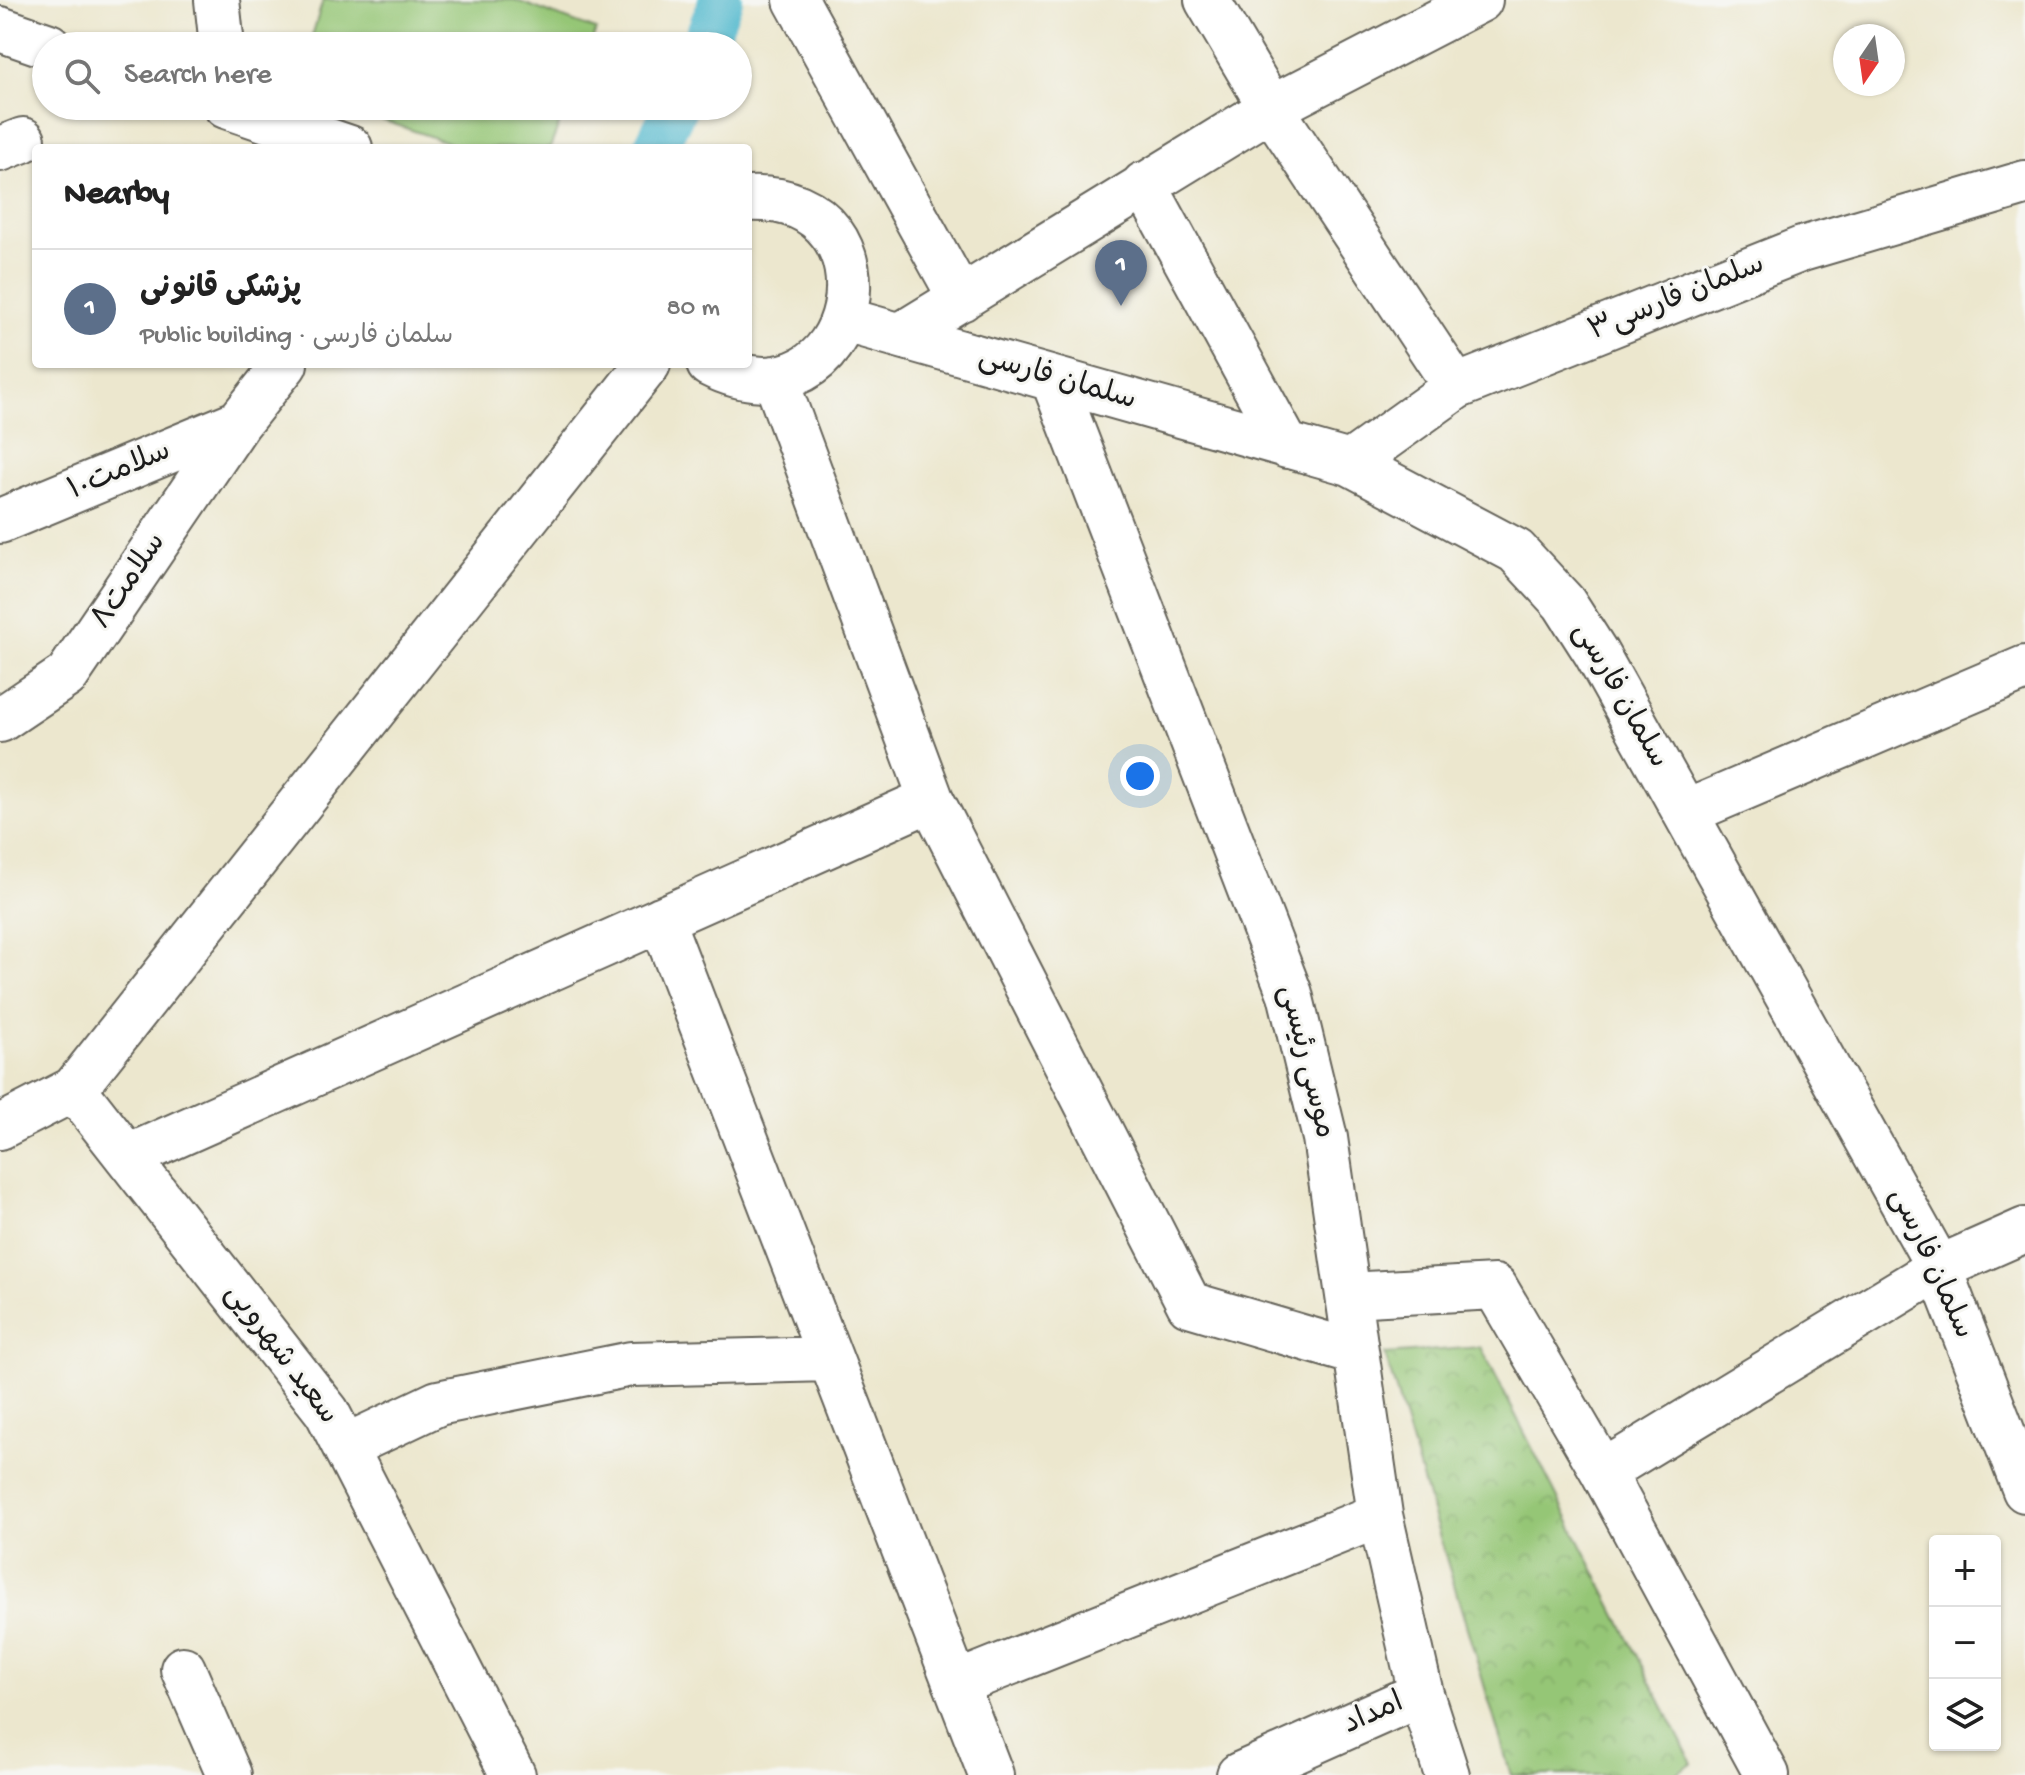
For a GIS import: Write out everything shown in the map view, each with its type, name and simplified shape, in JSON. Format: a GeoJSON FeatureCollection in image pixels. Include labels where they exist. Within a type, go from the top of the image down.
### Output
{"type":"FeatureCollection","features":[{"type":"Feature","properties":{"kind":"street"},"geometry":{"type":"LineString","coordinates":[[217,0],[220,32]]}},
{"type":"Feature","properties":{"kind":"street"},"geometry":{"type":"LineString","coordinates":[[796,0],[961,299]]}},
{"type":"Feature","properties":{"kind":"street"},"geometry":{"type":"LineString","coordinates":[[1207,0],[1271,108],[1456,387]]}},
{"type":"Feature","properties":{"kind":"street"},"geometry":{"type":"LineString","coordinates":[[901,335],[1271,108],[1480,0]]}},
{"type":"Feature","properties":{"kind":"street"},"geometry":{"type":"LineString","coordinates":[[0,29],[32,40]]}},
{"type":"Feature","properties":{"kind":"street"},"geometry":{"type":"LineString","coordinates":[[269,120],[338,144]]}},
{"type":"Feature","properties":{"kind":"street","name":"سلمان فارسی۳"},"geometry":{"type":"LineString","coordinates":[[1350,463],[1456,387],[1802,249],[2025,183]]}},
{"type":"Feature","properties":{"kind":"street"},"geometry":{"type":"LineString","coordinates":[[1144,184],[1287,446]]}},
{"type":"Feature","properties":{"kind":"street"},"geometry":{"type":"LineString","coordinates":[[720,368],[751,379],[775,378],[798,371],[818,358],[834,341],[845,320],[850,296],[849,273],[841,250],[828,230],[811,214],[790,203],[752,199]]}},
{"type":"Feature","properties":{"kind":"street","name":"سلمان فارسی"},"geometry":{"type":"LineString","coordinates":[[845,320],[1350,463],[1516,551],[1564,603],[1687,812],[1939,1268],[2025,1490]]}},
{"type":"Feature","properties":{"kind":"street","name":"سلامت۸"},"geometry":{"type":"LineString","coordinates":[[0,720],[67,675],[239,422],[282,368]]}},
{"type":"Feature","properties":{"kind":"street"},"geometry":{"type":"LineString","coordinates":[[0,1127],[74,1089],[645,368]]}},
{"type":"Feature","properties":{"kind":"street"},"geometry":{"type":"LineString","coordinates":[[775,378],[931,799],[1189,1304],[1356,1353]]}},
{"type":"Feature","properties":{"kind":"street","name":"موسی رئیسی"},"geometry":{"type":"LineString","coordinates":[[1053,379],[1290,994],[1325,1138],[1380,1515],[1421,1694],[1447,1775]]}},
{"type":"Feature","properties":{"kind":"street","name":"سلامت۱۰"},"geometry":{"type":"LineString","coordinates":[[0,521],[239,422]]}},
{"type":"Feature","properties":{"kind":"street"},"geometry":{"type":"LineString","coordinates":[[1687,812],[2025,668]]}},
{"type":"Feature","properties":{"kind":"street"},"geometry":{"type":"LineString","coordinates":[[128,1157],[931,799]]}},
{"type":"Feature","properties":{"kind":"street"},"geometry":{"type":"LineString","coordinates":[[661,919],[991,1775]]}},
{"type":"Feature","properties":{"kind":"street","name":"سعید شهرویی"},"geometry":{"type":"LineString","coordinates":[[74,1089],[327,1412],[513,1775]]}},
{"type":"Feature","properties":{"kind":"street"},"geometry":{"type":"LineString","coordinates":[[1603,1472],[1939,1268],[2025,1230]]}},
{"type":"Feature","properties":{"kind":"street"},"geometry":{"type":"LineString","coordinates":[[1348,1295],[1495,1287],[1603,1472],[1767,1775]]}},
{"type":"Feature","properties":{"kind":"street"},"geometry":{"type":"LineString","coordinates":[[345,1447],[438,1403],[631,1364],[830,1359]]}},
{"type":"Feature","properties":{"kind":"street"},"geometry":{"type":"LineString","coordinates":[[956,1684],[1380,1515]]}},
{"type":"Feature","properties":{"kind":"street"},"geometry":{"type":"LineString","coordinates":[[183,1669],[229,1775]]}},
{"type":"Feature","properties":{"kind":"street","name":"امداد"},"geometry":{"type":"LineString","coordinates":[[1239,1775],[1421,1694]]}},
{"type":"Feature","properties":{"kind":"green space"},"geometry":{"type":"Polygon","coordinates":[[[323,0],[515,0],[596,30],[595,32],[313,32],[323,0]]]}},
{"type":"Feature","properties":{"kind":"green space"},"geometry":{"type":"Polygon","coordinates":[[[382,120],[561,120],[552,144],[452,144],[382,120]]]}},
{"type":"Feature","properties":{"kind":"green space"},"geometry":{"type":"Polygon","coordinates":[[[1481,1347],[1692,1763],[1674,1775],[1511,1775],[1385,1354],[1481,1347]]]}},
{"type":"Feature","properties":{"kind":"waterway"},"geometry":{"type":"LineString","coordinates":[[708,32],[721,0]]}},
{"type":"Feature","properties":{"kind":"waterway"},"geometry":{"type":"LineString","coordinates":[[657,144],[669,120]]}},
{"type":"Feature","properties":{"kind":"place","name":"پزشکی قانونی"},"geometry":{"type":"Point","coordinates":[1121,306]}}]}
